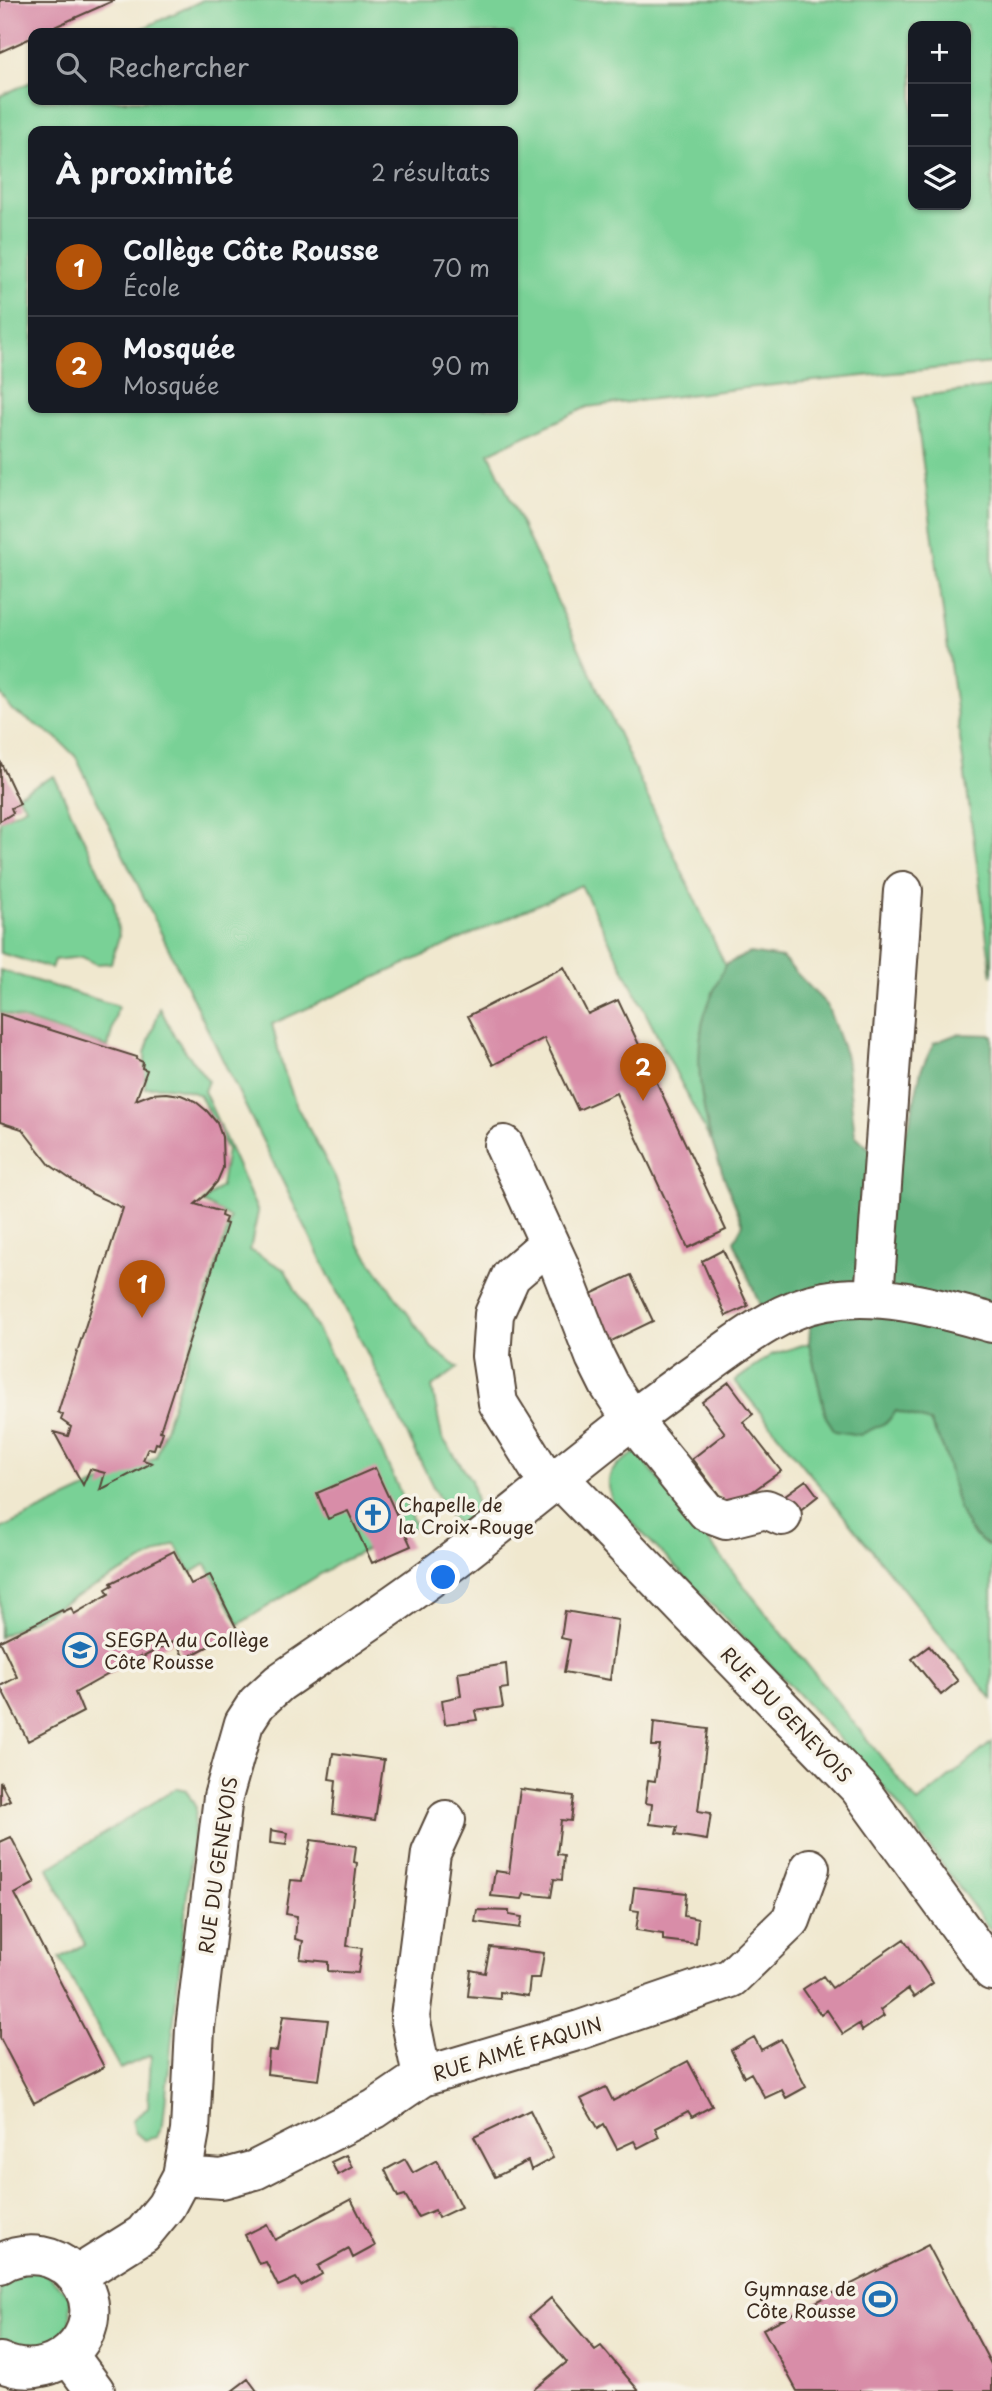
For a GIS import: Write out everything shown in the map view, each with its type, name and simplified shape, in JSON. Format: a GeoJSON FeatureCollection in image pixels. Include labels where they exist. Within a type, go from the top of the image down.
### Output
{"type":"FeatureCollection","features":[{"type":"Feature","properties":{"kind":"street"},"geometry":{"type":"LineString","coordinates":[[874,1297],[903,891]]}},
{"type":"Feature","properties":{"kind":"street"},"geometry":{"type":"LineString","coordinates":[[504,1145],[549,1243],[595,1357],[609,1385],[632,1420],[707,1512],[726,1519],[765,1509],[782,1516]]}},
{"type":"Feature","properties":{"kind":"street"},"geometry":{"type":"LineString","coordinates":[[549,1243],[512,1276],[494,1314],[491,1356],[498,1403],[554,1481]]}},
{"type":"Feature","properties":{"kind":"street","name":"RUE DU GENEVOIS"},"geometry":{"type":"LineString","coordinates":[[76,2276],[143,2234],[166,2206],[182,2176],[190,2131],[195,2028],[223,1797],[244,1723],[257,1703],[279,1683],[456,1559],[632,1420],[744,1338],[782,1315],[824,1301],[874,1297],[911,1302],[992,1323]]}},
{"type":"Feature","properties":{"kind":"street","name":"RUE DU GENEVOIS"},"geometry":{"type":"LineString","coordinates":[[554,1481],[859,1788],[992,1971]]}},
{"type":"Feature","properties":{"kind":"street"},"geometry":{"type":"LineString","coordinates":[[422,2077],[410,2017],[430,1853],[446,1820]]}},
{"type":"Feature","properties":{"kind":"street","name":"RUE AIMÉ FAQUIN"},"geometry":{"type":"LineString","coordinates":[[182,2176],[222,2179],[255,2171],[376,2109],[422,2077],[580,2030],[731,1978],[791,1920],[810,1868]]}},
{"type":"Feature","properties":{"kind":"street"},"geometry":{"type":"LineString","coordinates":[[0,2362],[10,2368],[30,2371],[49,2369],[70,2357],[87,2329],[89,2309],[85,2291],[76,2276],[63,2264],[47,2257],[3,2256]]}},
{"type":"Feature","properties":{"kind":"street"},"geometry":{"type":"LineString","coordinates":[[70,2357],[95,2391]]}},
{"type":"Feature","properties":{"kind":"green space"},"geometry":{"type":"Polygon","coordinates":[[[203,0],[992,0],[992,363],[587,407],[489,453],[725,965],[702,1025],[700,1074],[710,1140],[581,885],[272,1024],[283,1069],[297,1107],[335,1177],[358,1243],[432,1348],[458,1368],[432,1387],[442,1437],[471,1480],[478,1510],[471,1520],[459,1525],[445,1511],[76,757],[56,737],[12,710],[0,694],[0,96],[28,83],[28,105],[518,105],[518,28],[144,28],[203,0]]]}},
{"type":"Feature","properties":{"kind":"green space"},"geometry":{"type":"Polygon","coordinates":[[[992,387],[992,976],[914,397],[992,387]]]}},
{"type":"Feature","properties":{"kind":"green space"},"geometry":{"type":"Polygon","coordinates":[[[54,776],[114,903],[119,936],[111,963],[96,964],[82,957],[54,960],[51,968],[0,953],[0,820],[26,807],[17,795],[54,776]]]}},
{"type":"Feature","properties":{"kind":"green space"},"geometry":{"type":"Polygon","coordinates":[[[749,953],[782,958],[827,1005],[846,1057],[855,1135],[873,1152],[898,1147],[909,1125],[921,1070],[934,1043],[957,1034],[992,1035],[992,1547],[971,1532],[964,1521],[945,1453],[930,1422],[896,1411],[887,1422],[860,1435],[835,1431],[826,1417],[809,1343],[811,1315],[761,1308],[734,1241],[743,1224],[708,1128],[699,1052],[708,1003],[725,965],[749,953]]]}},
{"type":"Feature","properties":{"kind":"green space"},"geometry":{"type":"Polygon","coordinates":[[[0,970],[118,1006],[108,1047],[0,1012],[0,970]]]}},
{"type":"Feature","properties":{"kind":"green space"},"geometry":{"type":"Polygon","coordinates":[[[160,1008],[175,1037],[208,1081],[204,1091],[258,1212],[250,1250],[285,1270],[376,1439],[416,1527],[342,1561],[239,1624],[206,1564],[191,1573],[175,1544],[0,1637],[0,1529],[156,1457],[226,1234],[230,1218],[203,1202],[221,1186],[227,1150],[200,1095],[173,1088],[145,1088],[145,1053],[160,1008]]]}},
{"type":"Feature","properties":{"kind":"green space"},"geometry":{"type":"Polygon","coordinates":[[[809,1343],[826,1417],[887,1422],[896,1411],[930,1422],[945,1453],[964,1521],[971,1532],[992,1547],[992,1699],[735,1381],[771,1355],[809,1343]]]}},
{"type":"Feature","properties":{"kind":"green space"},"geometry":{"type":"Polygon","coordinates":[[[637,1452],[918,1803],[992,1742],[992,1932],[893,1798],[787,1682],[613,1503],[609,1478],[616,1467],[637,1452]]]}},
{"type":"Feature","properties":{"kind":"green space"},"geometry":{"type":"Polygon","coordinates":[[[177,1788],[186,1790],[196,1808],[163,2124],[157,2137],[144,2140],[135,2132],[132,2120],[148,2108],[151,2055],[120,2069],[60,1958],[85,1944],[48,1868],[177,1788]]]}},
{"type":"Feature","properties":{"kind":"green space"},"geometry":{"type":"Polygon","coordinates":[[[39,2268],[70,2296],[71,2322],[44,2353],[0,2346],[0,2277],[39,2268]]]}},
{"type":"Feature","properties":{"kind":"building"},"geometry":{"type":"Polygon","coordinates":[[[0,0],[115,0],[52,28],[28,28],[28,39],[0,52],[0,0]]]}},
{"type":"Feature","properties":{"kind":"building"},"geometry":{"type":"Polygon","coordinates":[[[0,761],[20,804],[11,808],[13,813],[0,821],[0,761]]]}},
{"type":"Feature","properties":{"kind":"building"},"geometry":{"type":"Polygon","coordinates":[[[564,967],[588,1014],[618,1000],[726,1230],[688,1248],[616,1093],[578,1110],[544,1038],[493,1065],[468,1016],[564,967]]]}},
{"type":"Feature","properties":{"kind":"building"},"geometry":{"type":"Polygon","coordinates":[[[0,1014],[137,1057],[136,1059],[143,1062],[142,1068],[147,1070],[136,1100],[151,1094],[166,1093],[195,1101],[217,1123],[222,1137],[223,1168],[217,1182],[195,1204],[222,1212],[221,1216],[226,1218],[224,1223],[227,1224],[160,1431],[163,1432],[159,1444],[156,1443],[154,1449],[148,1448],[143,1460],[152,1463],[100,1490],[105,1473],[90,1469],[83,1485],[54,1432],[68,1436],[71,1427],[61,1420],[63,1415],[58,1412],[123,1208],[92,1194],[50,1165],[22,1129],[0,1122],[0,1014]]]}},
{"type":"Feature","properties":{"kind":"building"},"geometry":{"type":"Polygon","coordinates":[[[723,1250],[748,1306],[726,1316],[702,1261],[723,1250]]]}},
{"type":"Feature","properties":{"kind":"building"},"geometry":{"type":"Polygon","coordinates":[[[631,1275],[653,1321],[599,1347],[578,1300],[631,1275]]]}},
{"type":"Feature","properties":{"kind":"building"},"geometry":{"type":"Polygon","coordinates":[[[729,1382],[753,1414],[743,1422],[781,1471],[729,1508],[692,1459],[725,1433],[702,1402],[729,1382]]]}},
{"type":"Feature","properties":{"kind":"building","name":"Chapelle de la Croix-Rouge"},"geometry":{"type":"Polygon","coordinates":[[[375,1468],[411,1546],[372,1563],[348,1511],[328,1519],[317,1493],[375,1468]]]}},
{"type":"Feature","properties":{"kind":"building"},"geometry":{"type":"Polygon","coordinates":[[[806,1480],[818,1496],[794,1515],[781,1498],[806,1480]]]}},
{"type":"Feature","properties":{"kind":"building","name":"SEGPA du Collège Côte Rousse"},"geometry":{"type":"Polygon","coordinates":[[[174,1551],[191,1584],[210,1575],[238,1631],[184,1659],[176,1640],[141,1656],[75,1693],[83,1712],[28,1741],[0,1686],[17,1677],[0,1641],[62,1610],[63,1612],[71,1608],[74,1614],[109,1594],[106,1589],[113,1585],[111,1583],[174,1551]]]}},
{"type":"Feature","properties":{"kind":"building"},"geometry":{"type":"Polygon","coordinates":[[[565,1611],[618,1620],[610,1680],[564,1672],[570,1640],[561,1638],[565,1611]]]}},
{"type":"Feature","properties":{"kind":"building"},"geometry":{"type":"Polygon","coordinates":[[[929,1646],[958,1681],[941,1695],[912,1659],[929,1646]]]}},
{"type":"Feature","properties":{"kind":"building"},"geometry":{"type":"Polygon","coordinates":[[[506,1664],[508,1688],[500,1689],[503,1707],[475,1711],[477,1720],[445,1724],[442,1700],[461,1696],[458,1672],[506,1664]]]}},
{"type":"Feature","properties":{"kind":"building"},"geometry":{"type":"Polygon","coordinates":[[[654,1722],[708,1729],[698,1811],[711,1813],[707,1840],[675,1835],[677,1827],[650,1824],[652,1804],[645,1803],[648,1780],[655,1781],[660,1746],[652,1746],[654,1722]]]}},
{"type":"Feature","properties":{"kind":"building"},"geometry":{"type":"Polygon","coordinates":[[[333,1753],[384,1760],[375,1820],[333,1814],[336,1780],[329,1779],[333,1753]]]}},
{"type":"Feature","properties":{"kind":"building"},"geometry":{"type":"Polygon","coordinates":[[[0,1781],[10,1800],[0,1805],[0,1781]]]}},
{"type":"Feature","properties":{"kind":"building"},"geometry":{"type":"Polygon","coordinates":[[[520,1789],[574,1796],[571,1821],[561,1820],[557,1854],[564,1855],[562,1880],[554,1879],[551,1897],[524,1894],[522,1899],[491,1896],[495,1871],[509,1873],[520,1789]]]}},
{"type":"Feature","properties":{"kind":"building"},"geometry":{"type":"Polygon","coordinates":[[[271,1830],[288,1833],[286,1845],[270,1843],[271,1830]]]}},
{"type":"Feature","properties":{"kind":"building"},"geometry":{"type":"Polygon","coordinates":[[[11,1837],[35,1883],[15,1894],[104,2067],[34,2103],[0,2038],[0,1842],[11,1837]]]}},
{"type":"Feature","properties":{"kind":"building"},"geometry":{"type":"Polygon","coordinates":[[[311,1840],[356,1846],[354,1862],[357,1863],[347,1946],[362,1948],[358,1973],[328,1971],[328,1962],[300,1959],[303,1941],[295,1939],[297,1916],[286,1914],[291,1880],[302,1881],[311,1840]]]}},
{"type":"Feature","properties":{"kind":"building"},"geometry":{"type":"Polygon","coordinates":[[[634,1887],[686,1893],[684,1916],[698,1919],[696,1944],[663,1940],[663,1934],[636,1930],[639,1911],[631,1910],[634,1887]]]}},
{"type":"Feature","properties":{"kind":"building"},"geometry":{"type":"Polygon","coordinates":[[[477,1910],[509,1911],[509,1915],[522,1917],[520,1928],[475,1922],[477,1910]]]}},
{"type":"Feature","properties":{"kind":"building"},"geometry":{"type":"Polygon","coordinates":[[[904,1939],[933,1983],[914,1997],[908,1989],[880,2010],[884,2016],[862,2031],[859,2024],[843,2034],[827,2010],[821,2015],[803,1989],[823,1976],[832,1988],[904,1939]]]}},
{"type":"Feature","properties":{"kind":"building"},"geometry":{"type":"Polygon","coordinates":[[[490,1947],[544,1953],[540,1978],[530,1978],[528,1996],[500,1992],[500,1999],[468,1996],[471,1970],[485,1973],[490,1947]]]}},
{"type":"Feature","properties":{"kind":"building"},"geometry":{"type":"Polygon","coordinates":[[[283,2016],[328,2020],[319,2080],[267,2074],[269,2050],[277,2051],[283,2016]]]}},
{"type":"Feature","properties":{"kind":"building"},"geometry":{"type":"Polygon","coordinates":[[[754,2037],[761,2050],[781,2039],[806,2087],[786,2098],[782,2090],[765,2098],[751,2073],[744,2077],[731,2050],[754,2037]]]}},
{"type":"Feature","properties":{"kind":"building"},"geometry":{"type":"Polygon","coordinates":[[[688,2061],[712,2106],[692,2117],[688,2111],[655,2128],[659,2137],[638,2148],[634,2141],[617,2149],[604,2124],[598,2128],[581,2099],[606,2087],[613,2101],[688,2061]]]}},
{"type":"Feature","properties":{"kind":"building"},"geometry":{"type":"Polygon","coordinates":[[[530,2110],[553,2158],[531,2170],[528,2161],[495,2177],[474,2137],[530,2110]]]}},
{"type":"Feature","properties":{"kind":"building"},"geometry":{"type":"Polygon","coordinates":[[[346,2155],[352,2167],[338,2175],[331,2162],[346,2155]]]}},
{"type":"Feature","properties":{"kind":"building"},"geometry":{"type":"Polygon","coordinates":[[[405,2159],[413,2173],[437,2160],[461,2207],[438,2218],[435,2210],[418,2217],[405,2195],[398,2197],[385,2170],[405,2159]]]}},
{"type":"Feature","properties":{"kind":"building"},"geometry":{"type":"Polygon","coordinates":[[[351,2199],[375,2246],[353,2258],[349,2249],[318,2266],[322,2274],[301,2286],[296,2278],[278,2286],[266,2262],[259,2264],[245,2235],[267,2224],[275,2240],[351,2199]]]}},
{"type":"Feature","properties":{"kind":"building","name":"Gymnase de Côte Rousse"},"geometry":{"type":"Polygon","coordinates":[[[928,2245],[992,2366],[992,2391],[797,2391],[763,2329],[928,2245]]]}},
{"type":"Feature","properties":{"kind":"building"},"geometry":{"type":"Polygon","coordinates":[[[551,2298],[595,2350],[601,2346],[639,2391],[532,2391],[567,2362],[529,2317],[551,2298]]]}},
{"type":"Feature","properties":{"kind":"building"},"geometry":{"type":"Polygon","coordinates":[[[248,2379],[257,2391],[232,2391],[248,2379]]]}},
{"type":"Feature","properties":{"kind":"place","name":"Mosquée"},"geometry":{"type":"Point","coordinates":[643,1101]}},
{"type":"Feature","properties":{"kind":"place","name":"Collège Côte Rousse"},"geometry":{"type":"Point","coordinates":[142,1318]}},
{"type":"Feature","properties":{"kind":"place","name":"Chapelle de la Croix-Rouge"},"geometry":{"type":"Point","coordinates":[373,1515]}},
{"type":"Feature","properties":{"kind":"place","name":"SEGPA du Collège Côte Rousse"},"geometry":{"type":"Point","coordinates":[80,1650]}},
{"type":"Feature","properties":{"kind":"place","name":"Gymnase de Côte Rousse"},"geometry":{"type":"Point","coordinates":[880,2299]}}]}
